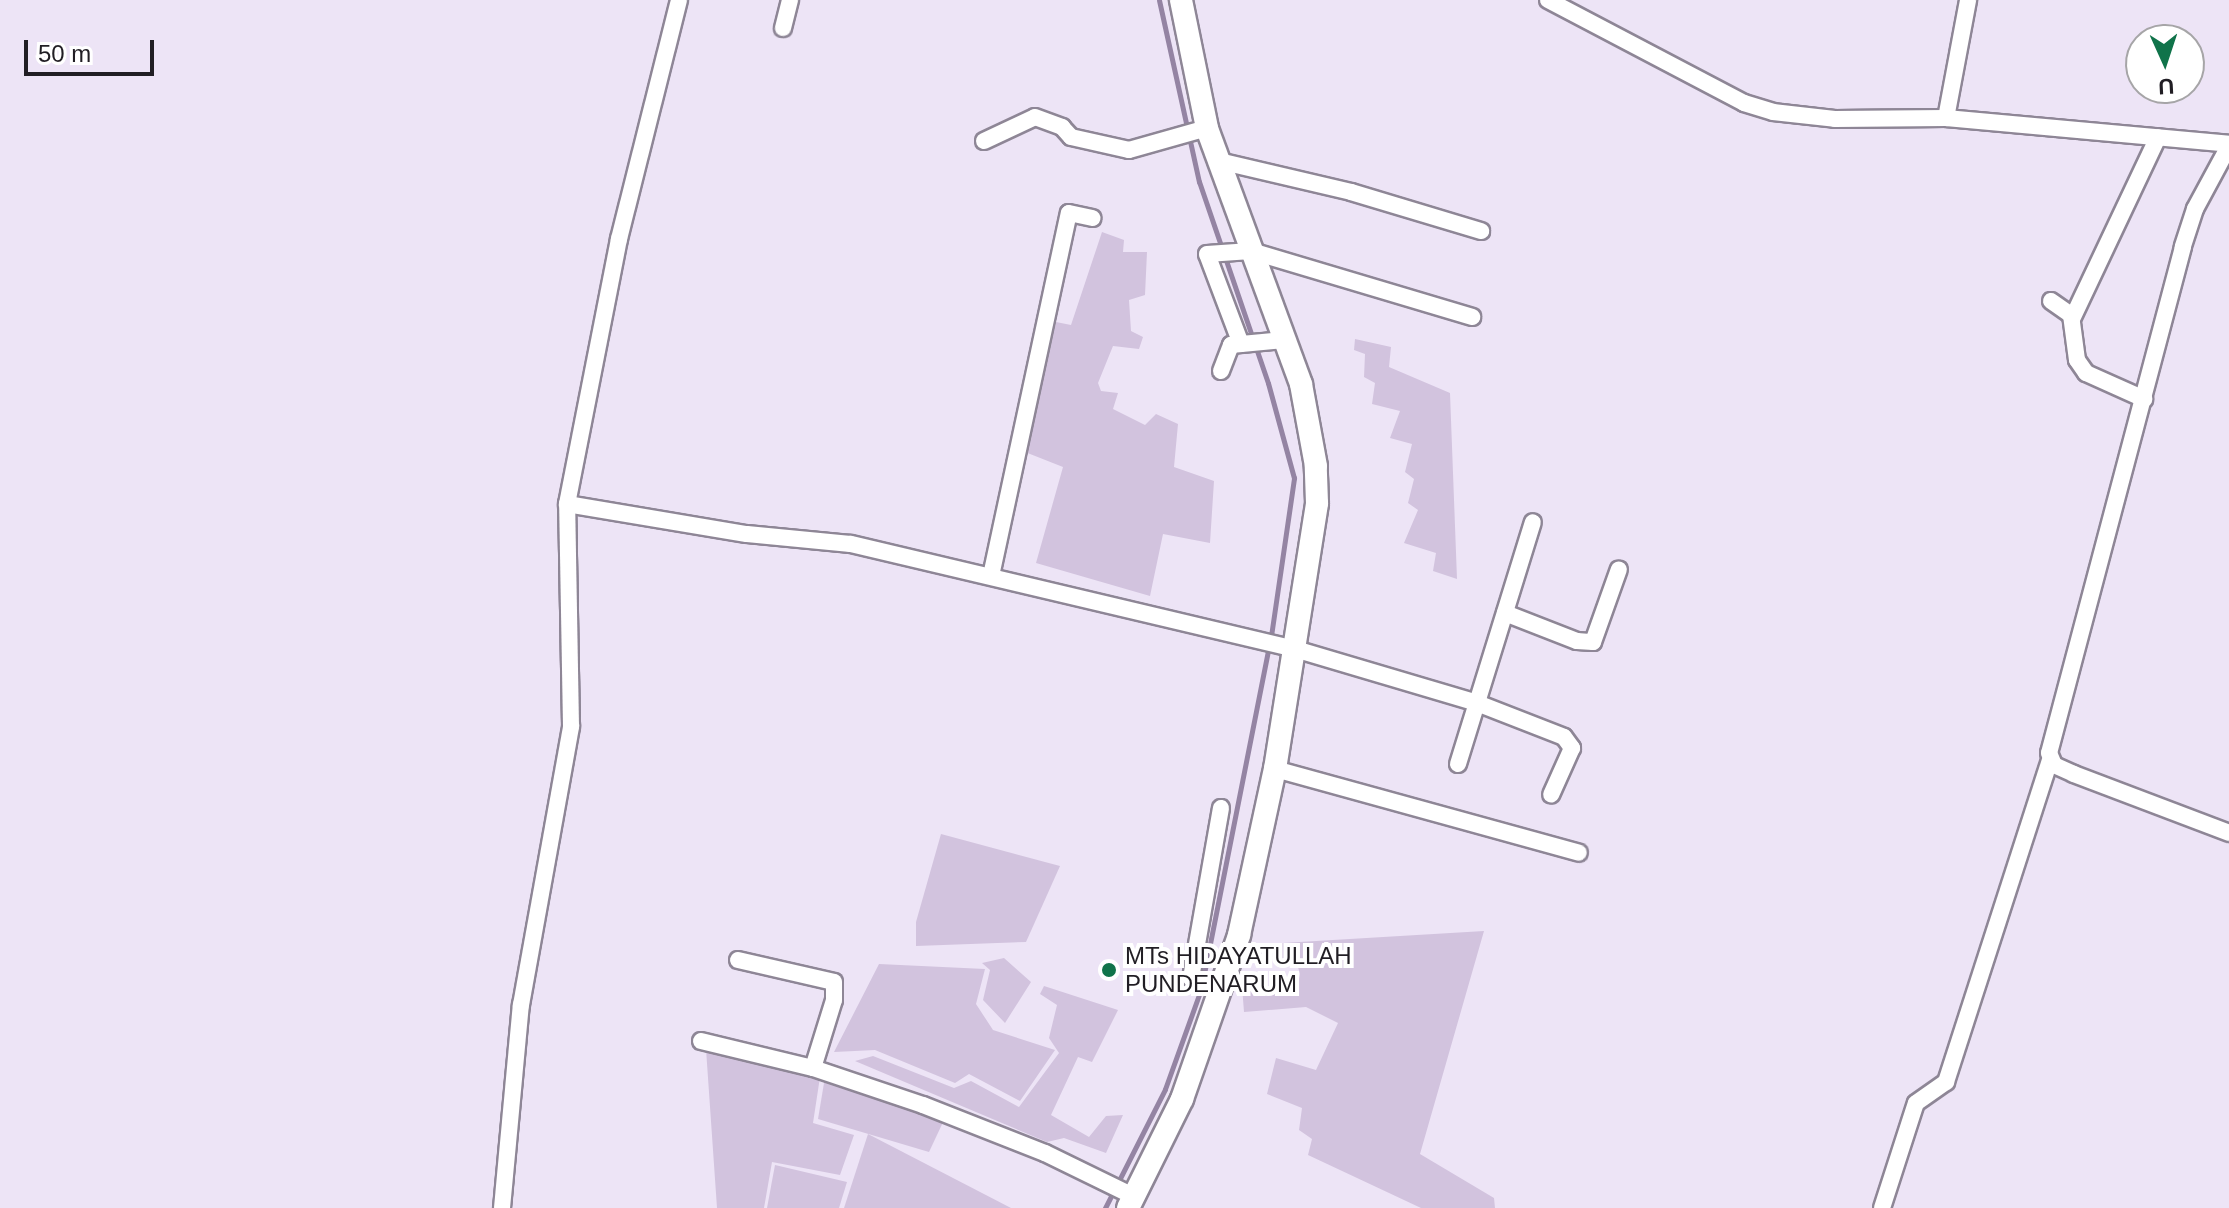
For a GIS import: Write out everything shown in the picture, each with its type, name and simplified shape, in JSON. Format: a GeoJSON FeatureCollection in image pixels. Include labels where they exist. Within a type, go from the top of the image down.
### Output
{"type":"FeatureCollection","features":[{"type":"Feature","properties":{"kind":"main road"},"geometry":{"type":"LineString","coordinates":[[1128,1198],[1182,1099],[1219,986],[1275,769],[1290,648],[1311,563],[1316,466],[1301,384],[1274,341],[1232,252],[1219,161],[1202,129],[1181,0]]}},
{"type":"Feature","properties":{"kind":"street"},"geometry":{"type":"LineString","coordinates":[[502,1208],[521,1005],[571,726],[567,504],[619,239],[679,0]]}},
{"type":"Feature","properties":{"kind":"street"},"geometry":{"type":"LineString","coordinates":[[783,28],[790,0]]}},
{"type":"Feature","properties":{"kind":"street"},"geometry":{"type":"LineString","coordinates":[[1548,0],[1744,103],[1773,112],[1835,119],[1946,118],[2229,145],[2195,209],[2050,760],[1946,1082],[1916,1103],[1882,1208]]}},
{"type":"Feature","properties":{"kind":"street"},"geometry":{"type":"LineString","coordinates":[[1946,118],[1968,0]]}},
{"type":"Feature","properties":{"kind":"street"},"geometry":{"type":"LineString","coordinates":[[984,141],[1035,117],[1062,127],[1071,137],[1129,150],[1202,129]]}},
{"type":"Feature","properties":{"kind":"street"},"geometry":{"type":"LineString","coordinates":[[2072,319],[2158,137]]}},
{"type":"Feature","properties":{"kind":"street"},"geometry":{"type":"LineString","coordinates":[[1219,161],[1351,192],[1481,231]]}},
{"type":"Feature","properties":{"kind":"street"},"geometry":{"type":"LineString","coordinates":[[991,576],[1069,213],[1092,218]]}},
{"type":"Feature","properties":{"kind":"street"},"geometry":{"type":"LineString","coordinates":[[1243,344],[1207,254],[1232,252],[1472,317]]}},
{"type":"Feature","properties":{"kind":"street"},"geometry":{"type":"LineString","coordinates":[[2051,301],[2063,305],[2072,319],[2077,360],[2086,373],[2144,399]]}},
{"type":"Feature","properties":{"kind":"street"},"geometry":{"type":"LineString","coordinates":[[1221,371],[1231,345],[1274,341]]}},
{"type":"Feature","properties":{"kind":"street"},"geometry":{"type":"LineString","coordinates":[[567,504],[747,534],[851,544],[1242,635],[1477,703],[1572,742],[1551,795]]}},
{"type":"Feature","properties":{"kind":"street"},"geometry":{"type":"LineString","coordinates":[[1458,764],[1533,522]]}},
{"type":"Feature","properties":{"kind":"street"},"geometry":{"type":"LineString","coordinates":[[1505,613],[1577,641],[1593,642],[1619,569]]}},
{"type":"Feature","properties":{"kind":"street"},"geometry":{"type":"LineString","coordinates":[[2050,760],[2229,833]]}},
{"type":"Feature","properties":{"kind":"street"},"geometry":{"type":"LineString","coordinates":[[1275,769],[1579,853]]}},
{"type":"Feature","properties":{"kind":"street"},"geometry":{"type":"LineString","coordinates":[[1219,986],[1191,978],[1221,808]]}},
{"type":"Feature","properties":{"kind":"street"},"geometry":{"type":"LineString","coordinates":[[738,960],[834,982],[834,1000],[813,1068]]}},
{"type":"Feature","properties":{"kind":"street"},"geometry":{"type":"LineString","coordinates":[[701,1041],[813,1068],[923,1105],[1101,1179],[1128,1198]]}},
{"type":"Feature","properties":{"kind":"shaded area"},"geometry":{"type":"Polygon","coordinates":[[[1102,232],[1124,240],[1123,252],[1147,252],[1145,295],[1129,300],[1131,331],[1143,337],[1139,349],[1113,346],[1098,383],[1101,391],[1118,393],[1113,409],[1145,425],[1156,414],[1178,424],[1174,467],[1214,481],[1210,543],[1163,534],[1150,596],[1036,563],[1063,467],[1025,452],[1056,322],[1071,325],[1102,232]]]}},
{"type":"Feature","properties":{"kind":"shaded area"},"geometry":{"type":"Polygon","coordinates":[[[1355,339],[1391,347],[1389,367],[1450,393],[1457,579],[1433,571],[1436,553],[1404,543],[1418,510],[1408,503],[1414,479],[1405,472],[1412,444],[1390,438],[1400,411],[1372,404],[1375,383],[1364,377],[1365,354],[1354,350],[1355,339]]]}},
{"type":"Feature","properties":{"kind":"shaded area"},"geometry":{"type":"Polygon","coordinates":[[[941,834],[1060,866],[1026,942],[916,946],[916,922],[941,834]]]}},
{"type":"Feature","properties":{"kind":"shaded area"},"geometry":{"type":"Polygon","coordinates":[[[1484,931],[1420,1154],[1494,1198],[1495,1208],[1421,1208],[1308,1155],[1312,1139],[1299,1130],[1302,1108],[1267,1094],[1276,1058],[1316,1070],[1338,1023],[1306,1007],[1244,1012],[1242,986],[1296,993],[1300,974],[1297,964],[1250,951],[1251,945],[1484,931]]]}},
{"type":"Feature","properties":{"kind":"shaded area"},"geometry":{"type":"Polygon","coordinates":[[[1004,958],[1031,982],[1005,1023],[983,1000],[990,970],[982,963],[1004,958]]]}},
{"type":"Feature","properties":{"kind":"shaded area"},"geometry":{"type":"Polygon","coordinates":[[[879,964],[985,969],[976,1004],[993,1030],[1055,1050],[1020,1101],[969,1074],[955,1083],[875,1050],[834,1052],[879,964]]]}},
{"type":"Feature","properties":{"kind":"shaded area"},"geometry":{"type":"Polygon","coordinates":[[[1044,986],[1118,1010],[1092,1062],[1078,1057],[1051,1115],[1089,1137],[1106,1116],[1123,1115],[1106,1153],[1064,1138],[1047,1142],[855,1061],[873,1056],[954,1088],[971,1081],[1019,1107],[1059,1053],[1049,1038],[1057,1005],[1040,994],[1044,986]]]}},
{"type":"Feature","properties":{"kind":"shaded area"},"geometry":{"type":"Polygon","coordinates":[[[706,1049],[820,1077],[813,1123],[854,1135],[840,1175],[772,1162],[764,1208],[717,1208],[706,1049]]]}},
{"type":"Feature","properties":{"kind":"shaded area"},"geometry":{"type":"Polygon","coordinates":[[[825,1077],[944,1120],[929,1152],[818,1119],[825,1077]]]}},
{"type":"Feature","properties":{"kind":"shaded area"},"geometry":{"type":"Polygon","coordinates":[[[868,1134],[1011,1208],[844,1208],[868,1134]]]}},
{"type":"Feature","properties":{"kind":"shaded area"},"geometry":{"type":"Polygon","coordinates":[[[775,1165],[847,1182],[839,1208],[767,1208],[775,1165]]]}},
{"type":"Feature","properties":{"kind":"waterway"},"geometry":{"type":"LineString","coordinates":[[1105,1208],[1165,1089],[1201,989],[1271,636],[1294,478],[1268,383],[1199,182],[1159,0]]}},
{"type":"Feature","properties":{"kind":"place","name":"MTs HIDAYATULLAH PUNDENARUM"},"geometry":{"type":"Point","coordinates":[1109,970]}}]}
